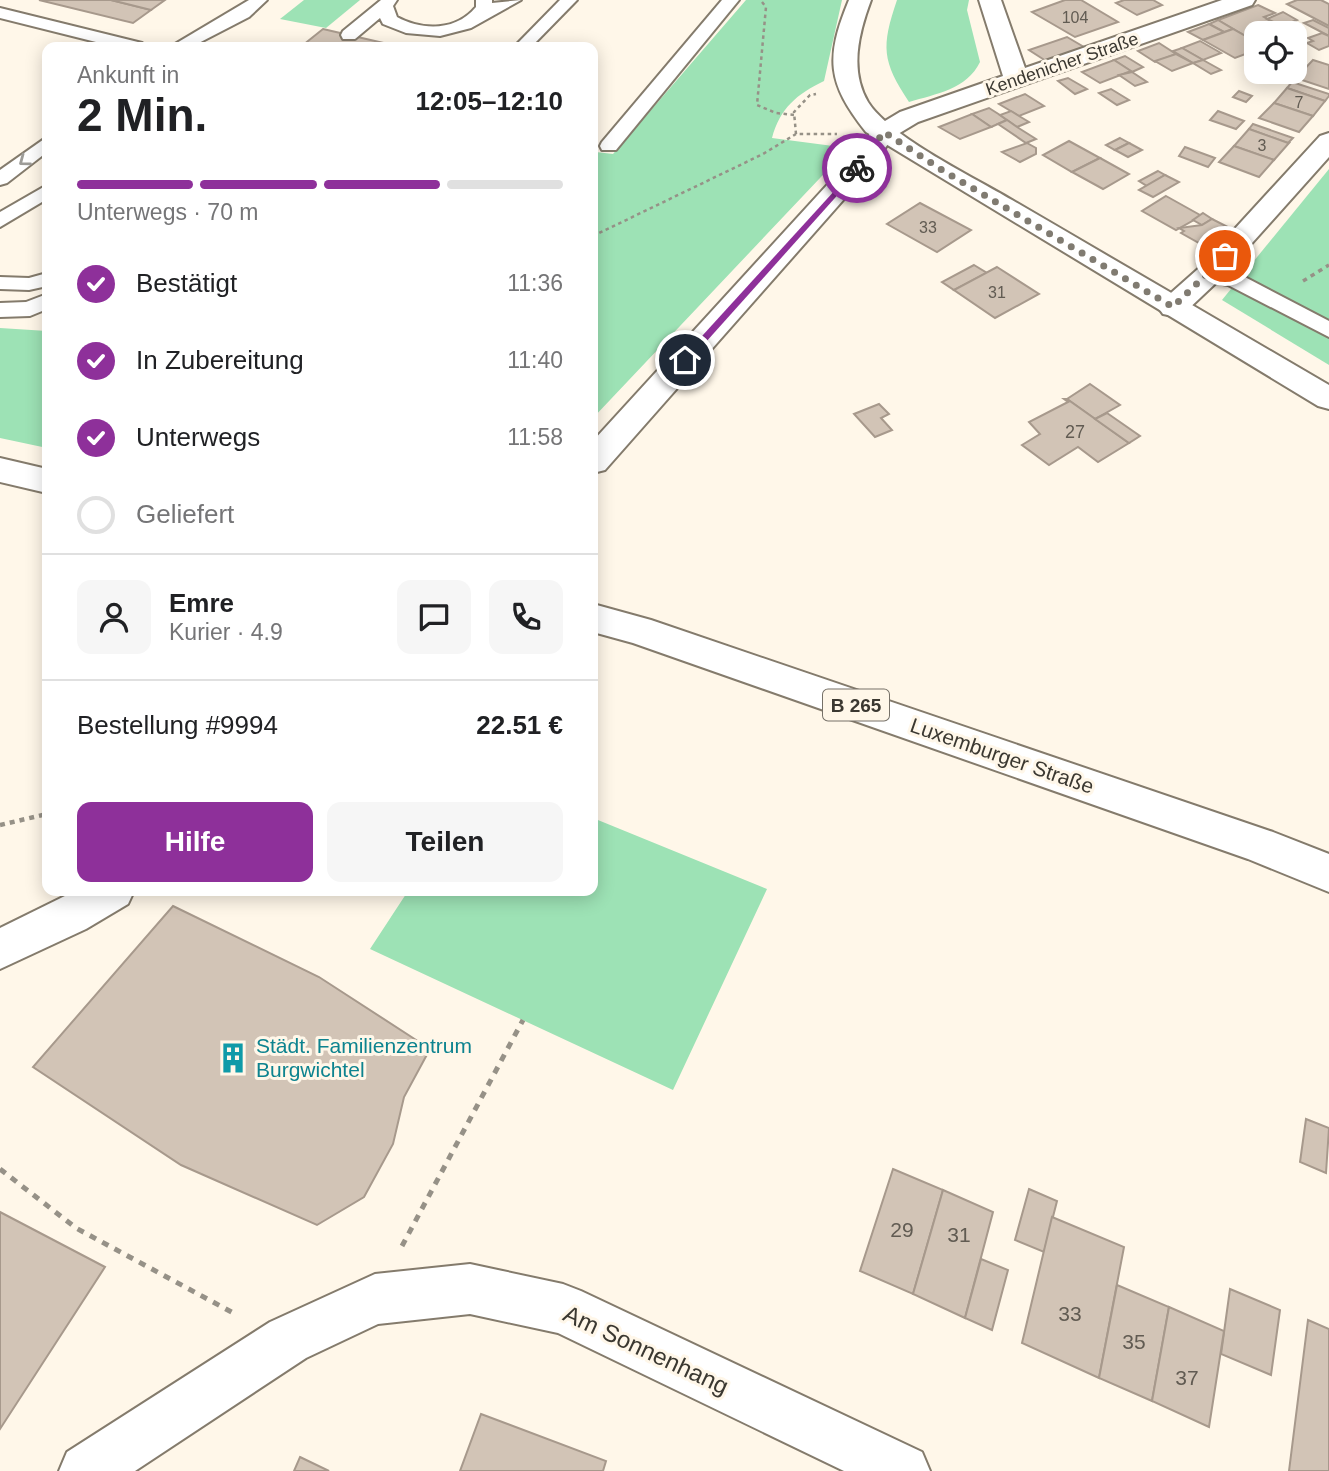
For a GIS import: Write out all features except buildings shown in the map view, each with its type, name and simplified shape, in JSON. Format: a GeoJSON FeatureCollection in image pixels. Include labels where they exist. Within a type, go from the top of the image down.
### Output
{"type":"FeatureCollection","features":[{"type":"Feature","properties":{"kind":"street"},"geometry":{"type":"LineString","coordinates":[[860,0],[848,31],[845,75],[865,117],[942,170],[1329,399]]}},
{"type":"Feature","properties":{"kind":"street"},"geometry":{"type":"LineString","coordinates":[[990,0],[1017,80]]}},
{"type":"Feature","properties":{"kind":"street","name":"Kendenicher Straße"},"geometry":{"type":"LineString","coordinates":[[884,132],[909,117],[1244,0]]}},
{"type":"Feature","properties":{"kind":"street"},"geometry":{"type":"LineString","coordinates":[[598,456],[858,167],[884,132]]}},
{"type":"Feature","properties":{"kind":"street"},"geometry":{"type":"LineString","coordinates":[[1173,307],[1208,275],[1329,141]]}},
{"type":"Feature","properties":{"kind":"street"},"geometry":{"type":"LineString","coordinates":[[0,470],[42,480]]}},
{"type":"Feature","properties":{"kind":"street","name":"Luxemburger Straße"},"geometry":{"type":"LineString","coordinates":[[598,619],[638,630],[1104,791],[1259,845],[1329,873]]}},
{"type":"Feature","properties":{"kind":"street"},"geometry":{"type":"LineString","coordinates":[[0,949],[104,896]]}},
{"type":"Feature","properties":{"kind":"street","name":"Am Sonnenhang"},"geometry":{"type":"LineString","coordinates":[[86,1471],[288,1340],[375,1299],[470,1289],[563,1310],[903,1471]]}},
{"type":"Feature","properties":{"kind":"lane"},"geometry":{"type":"LineString","coordinates":[[217,42],[259,0]]}},
{"type":"Feature","properties":{"kind":"lane"},"geometry":{"type":"LineString","coordinates":[[387,3],[389,20],[397,25],[425,32],[442,31],[470,22],[482,8],[513,0]]}},
{"type":"Feature","properties":{"kind":"lane"},"geometry":{"type":"LineString","coordinates":[[527,42],[569,0]]}},
{"type":"Feature","properties":{"kind":"lane"},"geometry":{"type":"LineString","coordinates":[[609,146],[731,0]]}},
{"type":"Feature","properties":{"kind":"lane"},"geometry":{"type":"LineString","coordinates":[[348,35],[387,3]]}},
{"type":"Feature","properties":{"kind":"lane"},"geometry":{"type":"LineString","coordinates":[[0,13],[116,42]]}},
{"type":"Feature","properties":{"kind":"lane"},"geometry":{"type":"LineString","coordinates":[[188,42],[243,13]]}},
{"type":"Feature","properties":{"kind":"lane"},"geometry":{"type":"LineString","coordinates":[[371,40],[397,25]]}},
{"type":"Feature","properties":{"kind":"lane"},"geometry":{"type":"LineString","coordinates":[[0,179],[42,147]]}},
{"type":"Feature","properties":{"kind":"lane"},"geometry":{"type":"LineString","coordinates":[[0,221],[42,194]]}},
{"type":"Feature","properties":{"kind":"lane"},"geometry":{"type":"LineString","coordinates":[[1208,275],[1234,280],[1329,330]]}},
{"type":"Feature","properties":{"kind":"lane"},"geometry":{"type":"LineString","coordinates":[[0,283],[29,284],[42,280]]}},
{"type":"Feature","properties":{"kind":"lane"},"geometry":{"type":"LineString","coordinates":[[3,311],[30,309],[42,303]]}},
{"type":"Feature","properties":{"kind":"lane"},"geometry":{"type":"LineString","coordinates":[[3,311],[42,316]]}},
{"type":"Feature","properties":{"kind":"path"},"geometry":{"type":"LineString","coordinates":[[758,0],[766,7],[757,105],[776,113],[794,115]]}},
{"type":"Feature","properties":{"kind":"path"},"geometry":{"type":"LineString","coordinates":[[796,134],[794,115],[810,95],[818,93]]}},
{"type":"Feature","properties":{"kind":"path"},"geometry":{"type":"LineString","coordinates":[[598,234],[763,154],[796,134],[842,135]]}},
{"type":"Feature","properties":{"kind":"path"},"geometry":{"type":"LineString","coordinates":[[1298,285],[1329,265]]}},
{"type":"Feature","properties":{"kind":"path"},"geometry":{"type":"LineString","coordinates":[[0,825],[42,815]]}},
{"type":"Feature","properties":{"kind":"path"},"geometry":{"type":"LineString","coordinates":[[375,1299],[490,1077],[523,1020]]}},
{"type":"Feature","properties":{"kind":"path"},"geometry":{"type":"LineString","coordinates":[[0,1169],[76,1228],[288,1340]]}},
{"type":"Feature","properties":{"kind":"green space"},"geometry":{"type":"Polygon","coordinates":[[[304,0],[360,0],[326,28],[280,19],[304,0]]]}},
{"type":"Feature","properties":{"kind":"green space"},"geometry":{"type":"Polygon","coordinates":[[[746,0],[842,0],[824,81],[791,103],[775,127],[772,138],[833,146],[838,159],[598,413],[598,152],[613,154],[746,0]]]}},
{"type":"Feature","properties":{"kind":"green space"},"geometry":{"type":"Polygon","coordinates":[[[897,0],[969,0],[967,10],[980,62],[967,79],[940,93],[909,102],[893,75],[887,53],[888,30],[897,0]]]}},
{"type":"Feature","properties":{"kind":"green space"},"geometry":{"type":"Polygon","coordinates":[[[1329,169],[1329,365],[1222,300],[1329,169]]]}},
{"type":"Feature","properties":{"kind":"green space"},"geometry":{"type":"Polygon","coordinates":[[[0,328],[42,331],[42,447],[0,438],[0,328]]]}},
{"type":"Feature","properties":{"kind":"green space"},"geometry":{"type":"Polygon","coordinates":[[[598,820],[767,889],[673,1090],[370,949],[405,896],[598,896],[598,820]]]}},
{"type":"Feature","properties":{"kind":"way so far"},"geometry":{"type":"LineString","coordinates":[[857,168],[884,132],[942,170],[1173,307],[1225,256]]}},
{"type":"Feature","properties":{"kind":"place","name":"Städt. Familienzentrum Burgwichtel"},"geometry":{"type":"Point","coordinates":[233,1058]}},
{"type":"Feature","properties":{"kind":"route"},"geometry":{"type":"LineString","coordinates":[[685,360],[857,168]]}}]}
